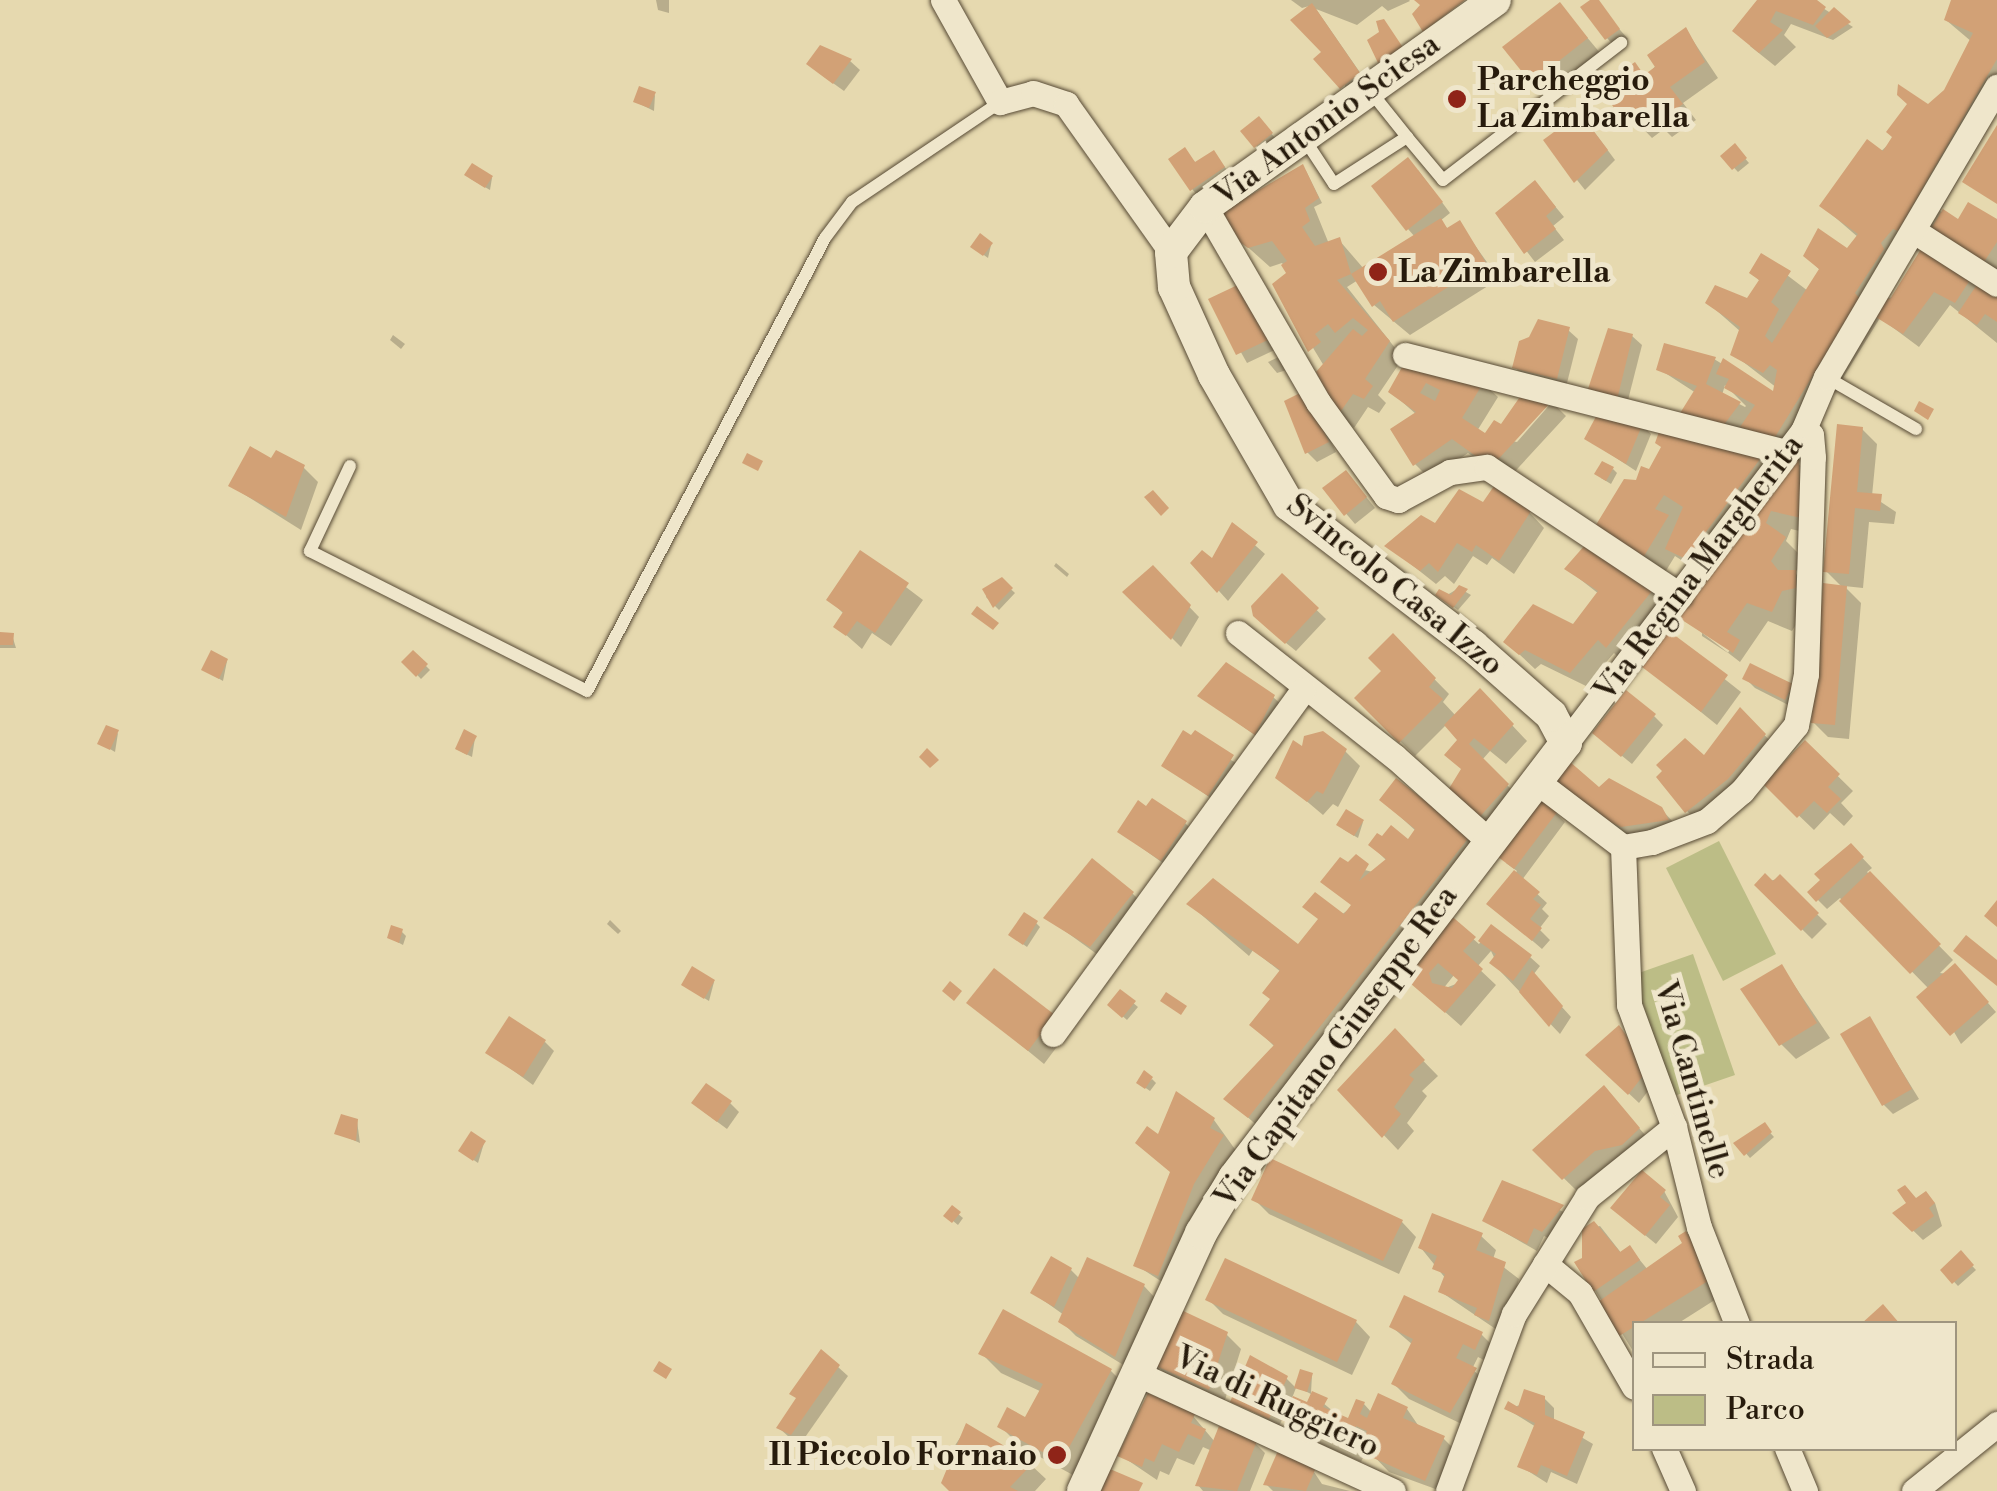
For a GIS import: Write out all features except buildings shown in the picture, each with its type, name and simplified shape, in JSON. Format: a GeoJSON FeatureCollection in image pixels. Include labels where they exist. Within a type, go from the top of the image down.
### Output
{"type":"FeatureCollection","features":[{"type":"Feature","properties":{"kind":"street"},"geometry":{"type":"LineString","coordinates":[[943,0],[1000,102],[1034,93],[1066,104],[1170,252]]}},
{"type":"Feature","properties":{"kind":"street","name":"Via Antonio Sciesa"},"geometry":{"type":"LineString","coordinates":[[1170,252],[1206,207],[1367,87],[1495,0]]}},
{"type":"Feature","properties":{"kind":"street","name":"Via Regina Margherita"},"geometry":{"type":"LineString","coordinates":[[1536,781],[1680,595],[1782,450],[1803,431],[1826,378],[1914,231],[1990,117],[1997,87]]}},
{"type":"Feature","properties":{"kind":"street"},"geometry":{"type":"LineString","coordinates":[[1206,207],[1318,402],[1386,496],[1398,500],[1450,472],[1487,467],[1680,595]]}},
{"type":"Feature","properties":{"kind":"street"},"geometry":{"type":"LineString","coordinates":[[1914,231],[1997,284]]}},
{"type":"Feature","properties":{"kind":"street","name":"Svincolo Casa Izzo"},"geometry":{"type":"LineString","coordinates":[[1170,252],[1174,287],[1214,374],[1289,505],[1473,646],[1551,715],[1566,743]]}},
{"type":"Feature","properties":{"kind":"street"},"geometry":{"type":"LineString","coordinates":[[1405,356],[1782,450]]}},
{"type":"Feature","properties":{"kind":"street"},"geometry":{"type":"LineString","coordinates":[[1536,781],[1623,847],[1707,821],[1742,790],[1796,725],[1806,674],[1812,457],[1811,435],[1803,431]]}},
{"type":"Feature","properties":{"kind":"street"},"geometry":{"type":"LineString","coordinates":[[1238,633],[1303,690],[1394,756],[1488,842]]}},
{"type":"Feature","properties":{"kind":"street"},"geometry":{"type":"LineString","coordinates":[[1053,1034],[1303,690]]}},
{"type":"Feature","properties":{"kind":"street","name":"Via Capitano Giuseppe Rea"},"geometry":{"type":"LineString","coordinates":[[1083,1491],[1134,1372],[1234,1178],[1536,781]]}},
{"type":"Feature","properties":{"kind":"street","name":"Via Cantinelle"},"geometry":{"type":"LineString","coordinates":[[1623,847],[1629,1004],[1674,1128],[1699,1228],[1736,1321]]}},
{"type":"Feature","properties":{"kind":"street"},"geometry":{"type":"LineString","coordinates":[[1448,1491],[1514,1314],[1587,1198],[1674,1128]]}},
{"type":"Feature","properties":{"kind":"street"},"geometry":{"type":"LineString","coordinates":[[1546,1264],[1580,1294],[1632,1385]]}},
{"type":"Feature","properties":{"kind":"street","name":"Via di Ruggiero"},"geometry":{"type":"LineString","coordinates":[[1134,1372],[1393,1491]]}},
{"type":"Feature","properties":{"kind":"street"},"geometry":{"type":"LineString","coordinates":[[1914,1491],[1997,1424]]}},
{"type":"Feature","properties":{"kind":"street"},"geometry":{"type":"LineString","coordinates":[[1665,1451],[1683,1491]]}},
{"type":"Feature","properties":{"kind":"street"},"geometry":{"type":"LineString","coordinates":[[1788,1451],[1805,1491]]}},
{"type":"Feature","properties":{"kind":"lane"},"geometry":{"type":"LineString","coordinates":[[1367,87],[1444,180],[1621,43]]}},
{"type":"Feature","properties":{"kind":"lane"},"geometry":{"type":"LineString","coordinates":[[350,466],[310,551],[587,692],[825,238],[852,202],[1000,102]]}},
{"type":"Feature","properties":{"kind":"lane"},"geometry":{"type":"LineString","coordinates":[[1302,135],[1334,184],[1407,136]]}},
{"type":"Feature","properties":{"kind":"lane"},"geometry":{"type":"LineString","coordinates":[[1826,378],[1916,429]]}},
{"type":"Feature","properties":{"kind":"green space"},"geometry":{"type":"Polygon","coordinates":[[[1719,841],[1776,954],[1723,981],[1666,868],[1719,841]]]}},
{"type":"Feature","properties":{"kind":"green space"},"geometry":{"type":"Polygon","coordinates":[[[1693,954],[1735,1075],[1674,1096],[1633,975],[1693,954]]]}},
{"type":"Feature","properties":{"kind":"place","name":"Parcheggio La Zimbarella"},"geometry":{"type":"Point","coordinates":[1457,99]}},
{"type":"Feature","properties":{"kind":"place","name":"La Zimbarella"},"geometry":{"type":"Point","coordinates":[1378,272]}},
{"type":"Feature","properties":{"kind":"place","name":"Il Piccolo Fornaio"},"geometry":{"type":"Point","coordinates":[1057,1455]}}]}
